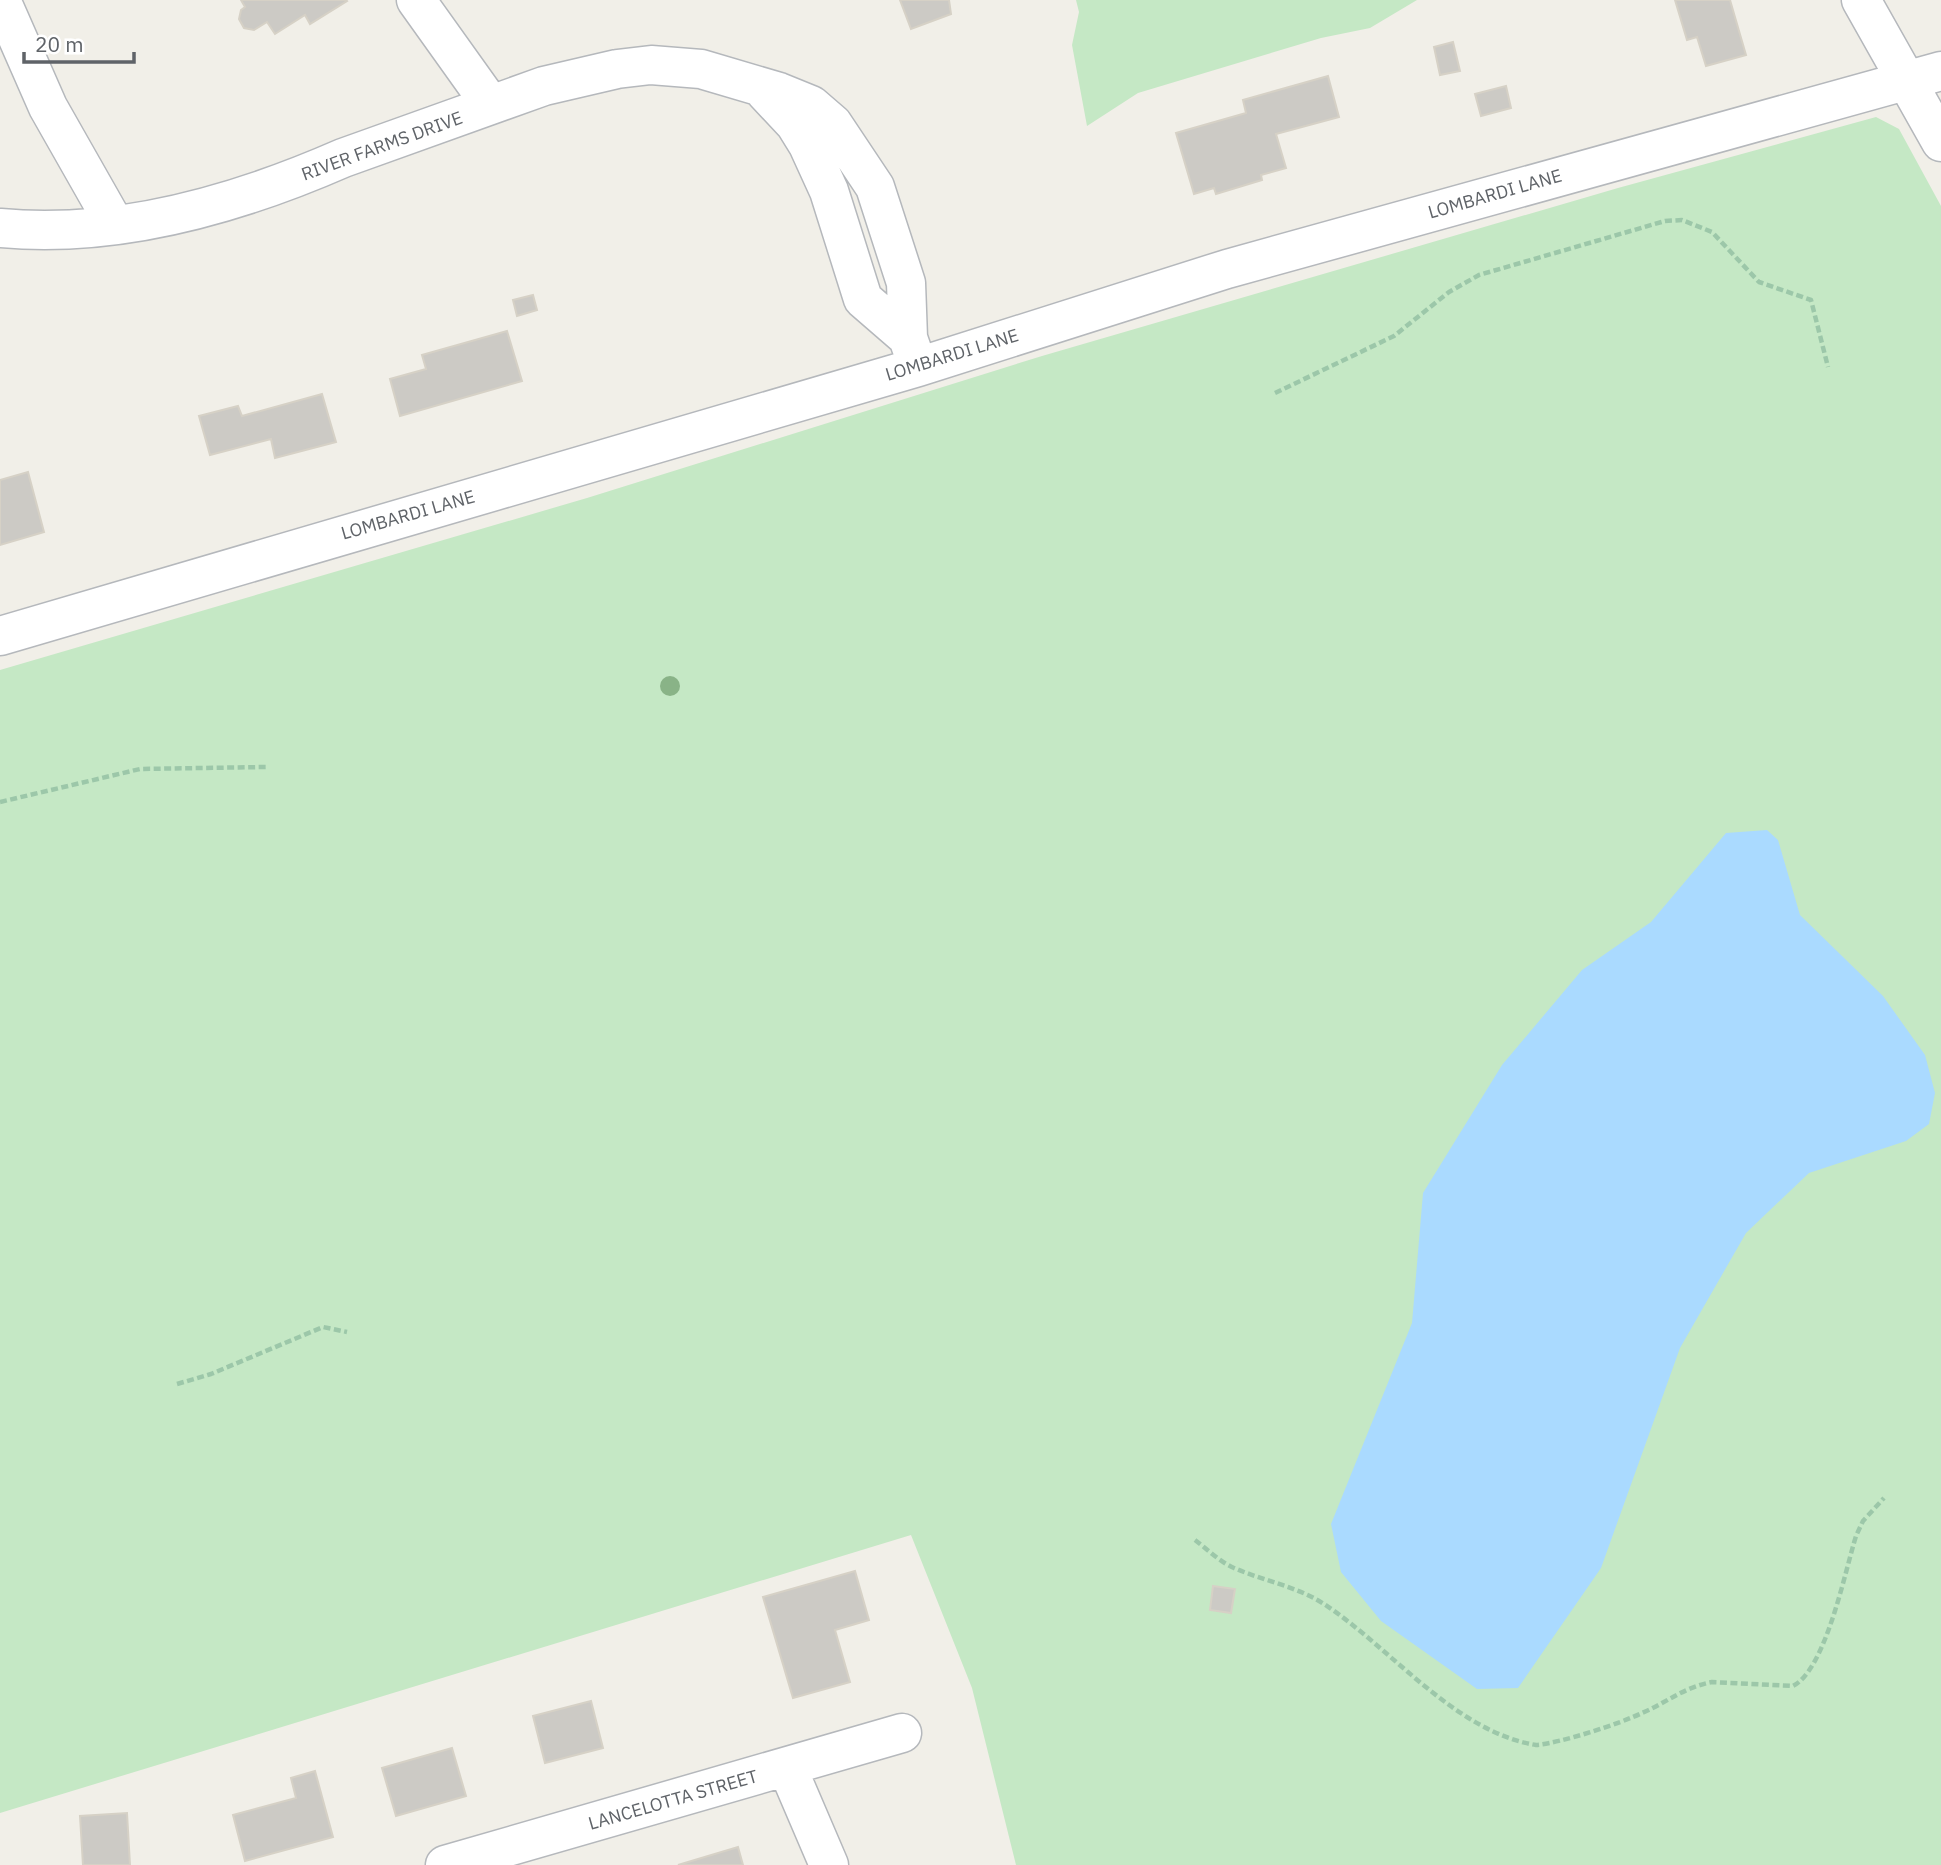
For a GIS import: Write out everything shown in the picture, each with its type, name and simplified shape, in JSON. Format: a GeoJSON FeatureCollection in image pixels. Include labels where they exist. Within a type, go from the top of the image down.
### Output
{"type":"FeatureCollection","features":[{"type":"Feature","properties":{"kind":"street"},"geometry":{"type":"LineString","coordinates":[[1,0],[48,107],[115,225]]}},
{"type":"Feature","properties":{"kind":"street"},"geometry":{"type":"LineString","coordinates":[[1861,0],[1923,76],[1938,130]]}},
{"type":"Feature","properties":{"kind":"street"},"geometry":{"type":"LineString","coordinates":[[429,6],[491,106]]}},
{"type":"Feature","properties":{"kind":"street","name":"RIVER FARMS DRIVE"},"geometry":{"type":"LineString","coordinates":[[0,228],[40,231],[115,225],[223,201],[305,175],[583,75],[651,65],[701,69],[811,106],[834,124],[875,187],[906,283],[913,353]]}},
{"type":"Feature","properties":{"kind":"street","name":"LOMBARDI LANE"},"geometry":{"type":"LineString","coordinates":[[0,636],[913,353],[1923,76]]}},
{"type":"Feature","properties":{"kind":"street","name":"LANCELOTTA STREET"},"geometry":{"type":"LineString","coordinates":[[444,1865],[902,1733]]}},
{"type":"Feature","properties":{"kind":"street"},"geometry":{"type":"LineString","coordinates":[[787,1767],[829,1865]]}},
{"type":"Feature","properties":{"kind":"path"},"geometry":{"type":"LineString","coordinates":[[1275,393],[1394,336],[1450,292],[1479,275],[1612,235],[1682,220],[1712,232],[1759,282],[1811,300],[1815,307],[1828,367]]}},
{"type":"Feature","properties":{"kind":"path"},"geometry":{"type":"LineString","coordinates":[[0,803],[140,769],[266,767]]}},
{"type":"Feature","properties":{"kind":"path"},"geometry":{"type":"LineString","coordinates":[[177,1384],[232,1366],[323,1327],[347,1332]]}},
{"type":"Feature","properties":{"kind":"path"},"geometry":{"type":"LineString","coordinates":[[1195,1540],[1233,1568],[1279,1582],[1323,1604],[1472,1720],[1523,1743],[1536,1745],[1641,1714],[1681,1690],[1699,1685],[1724,1682],[1793,1686],[1800,1682],[1815,1659],[1856,1536],[1863,1521],[1884,1498]]}},
{"type":"Feature","properties":{"kind":"green space"},"geometry":{"type":"Polygon","coordinates":[[[1076,0],[1417,0],[1370,28],[1321,38],[1138,93],[1087,126],[1072,45],[1079,12],[1076,0]]]}},
{"type":"Feature","properties":{"kind":"green space"},"geometry":{"type":"Polygon","coordinates":[[[1876,117],[1899,129],[1941,206],[1941,1865],[1016,1865],[972,1688],[911,1535],[0,1813],[0,670],[587,498],[1042,356],[1618,188],[1876,117]]]}},
{"type":"Feature","properties":{"kind":"water"},"geometry":{"type":"Polygon","coordinates":[[[1767,830],[1778,840],[1800,915],[1883,996],[1925,1055],[1935,1093],[1929,1124],[1906,1141],[1809,1173],[1746,1233],[1680,1348],[1601,1568],[1518,1688],[1477,1689],[1381,1621],[1341,1572],[1331,1524],[1412,1323],[1423,1193],[1502,1065],[1582,970],[1651,922],[1726,833],[1767,830]]]}},
{"type":"Feature","properties":{"kind":"building"},"geometry":{"type":"Polygon","coordinates":[[[241,0],[347,1],[310,24],[305,15],[275,34],[267,22],[254,30],[244,28],[239,19],[241,10],[245,7],[241,0]]]}},
{"type":"Feature","properties":{"kind":"building"},"geometry":{"type":"Polygon","coordinates":[[[900,0],[949,0],[951,14],[911,29],[900,0]]]}},
{"type":"Feature","properties":{"kind":"building"},"geometry":{"type":"Polygon","coordinates":[[[1675,0],[1730,0],[1746,55],[1706,66],[1697,37],[1687,40],[1675,0]]]}},
{"type":"Feature","properties":{"kind":"building"},"geometry":{"type":"Polygon","coordinates":[[[1453,42],[1460,71],[1440,75],[1434,47],[1453,42]]]}},
{"type":"Feature","properties":{"kind":"building"},"geometry":{"type":"Polygon","coordinates":[[[1328,76],[1339,117],[1276,134],[1286,168],[1261,175],[1262,180],[1216,194],[1214,188],[1194,194],[1176,133],[1246,113],[1243,100],[1328,76]]]}},
{"type":"Feature","properties":{"kind":"building"},"geometry":{"type":"Polygon","coordinates":[[[1506,86],[1511,108],[1481,116],[1475,94],[1506,86]]]}},
{"type":"Feature","properties":{"kind":"building"},"geometry":{"type":"Polygon","coordinates":[[[533,295],[537,310],[517,316],[513,300],[533,295]]]}},
{"type":"Feature","properties":{"kind":"building"},"geometry":{"type":"Polygon","coordinates":[[[507,331],[522,381],[400,416],[390,379],[426,369],[422,355],[507,331]]]}},
{"type":"Feature","properties":{"kind":"building"},"geometry":{"type":"Polygon","coordinates":[[[322,394],[336,442],[275,458],[271,439],[210,455],[199,416],[238,406],[242,416],[322,394]]]}},
{"type":"Feature","properties":{"kind":"building"},"geometry":{"type":"Polygon","coordinates":[[[28,472],[44,532],[0,545],[0,480],[28,472]]]}},
{"type":"Feature","properties":{"kind":"building"},"geometry":{"type":"Polygon","coordinates":[[[855,1571],[869,1620],[835,1630],[850,1682],[793,1698],[763,1597],[855,1571]]]}},
{"type":"Feature","properties":{"kind":"building"},"geometry":{"type":"Polygon","coordinates":[[[1213,1586],[1235,1589],[1231,1613],[1210,1610],[1213,1586]]]}},
{"type":"Feature","properties":{"kind":"building"},"geometry":{"type":"Polygon","coordinates":[[[591,1701],[603,1748],[545,1763],[533,1716],[591,1701]]]}},
{"type":"Feature","properties":{"kind":"building"},"geometry":{"type":"Polygon","coordinates":[[[452,1748],[466,1796],[396,1816],[382,1768],[452,1748]]]}},
{"type":"Feature","properties":{"kind":"building"},"geometry":{"type":"Polygon","coordinates":[[[315,1771],[333,1837],[245,1861],[233,1815],[296,1798],[291,1778],[315,1771]]]}},
{"type":"Feature","properties":{"kind":"building"},"geometry":{"type":"Polygon","coordinates":[[[127,1813],[130,1865],[83,1865],[80,1816],[127,1813]]]}},
{"type":"Feature","properties":{"kind":"building"},"geometry":{"type":"Polygon","coordinates":[[[738,1847],[743,1865],[678,1865],[738,1847]]]}}]}
